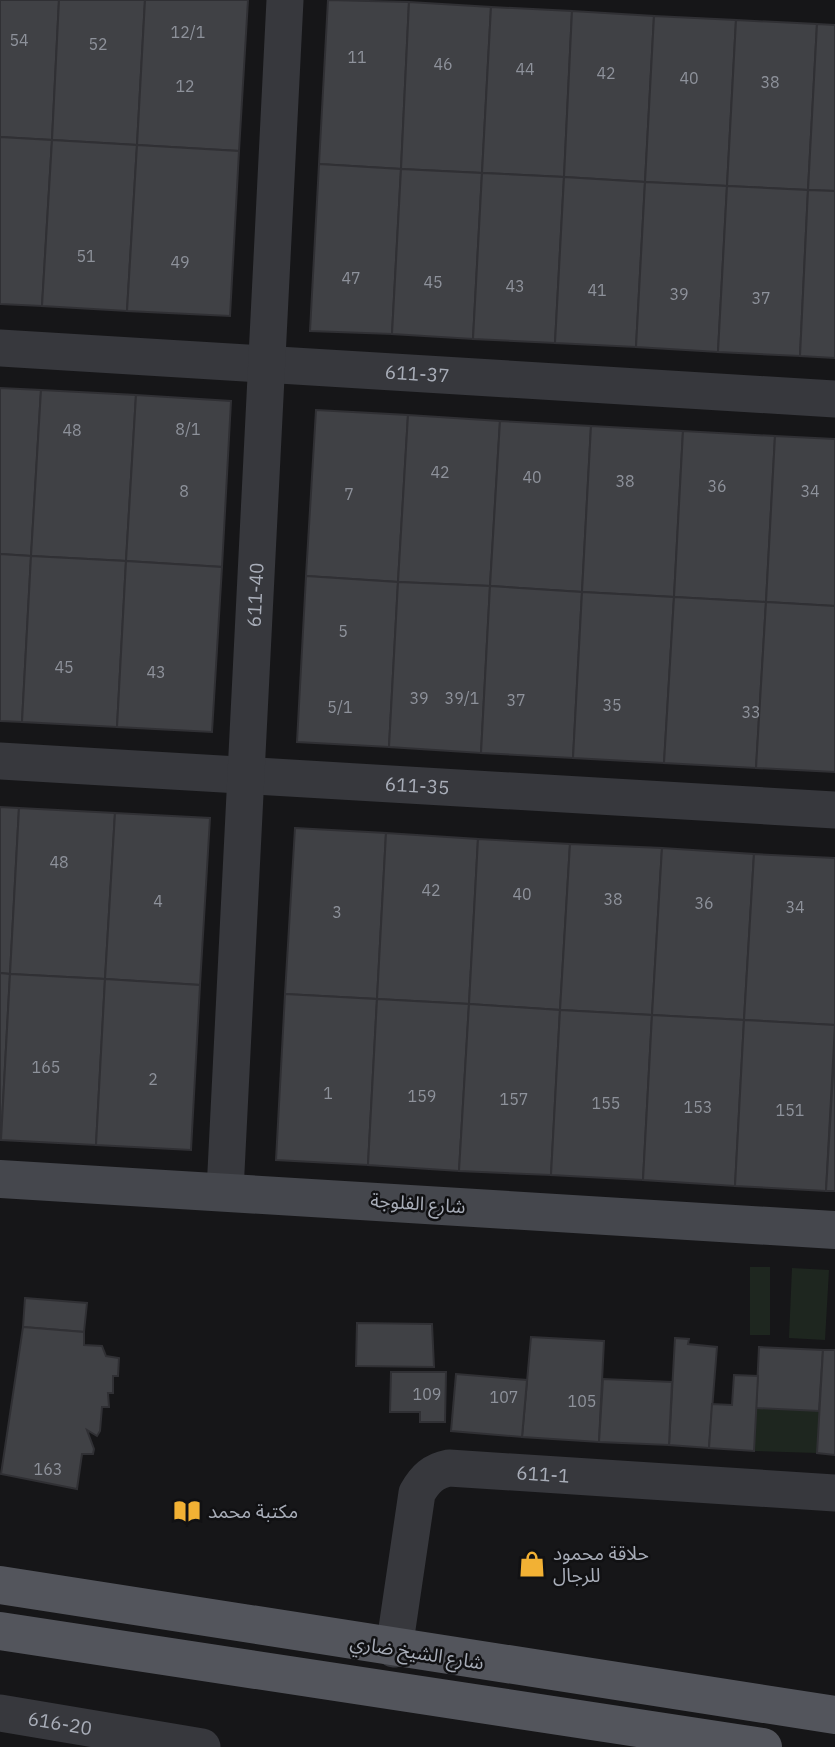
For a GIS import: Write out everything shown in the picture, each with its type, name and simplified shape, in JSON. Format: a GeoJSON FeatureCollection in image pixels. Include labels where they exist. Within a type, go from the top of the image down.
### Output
{"type":"FeatureCollection","features":[{"type":"Feature","properties":{"kind":"main road","name":"شارع الشيخ ضاري"},"geometry":{"type":"LineString","coordinates":[[0,1585],[835,1715]]}},
{"type":"Feature","properties":{"kind":"main road"},"geometry":{"type":"LineString","coordinates":[[0,1631],[604,1734],[763,1747]]}},
{"type":"Feature","properties":{"kind":"street","name":"611-40"},"geometry":{"type":"LineString","coordinates":[[225,1191],[285,0]]}},
{"type":"Feature","properties":{"kind":"street","name":"611-37"},"geometry":{"type":"LineString","coordinates":[[0,348],[835,399]]}},
{"type":"Feature","properties":{"kind":"street","name":"611-35"},"geometry":{"type":"LineString","coordinates":[[0,761],[835,810]]}},
{"type":"Feature","properties":{"kind":"street","name":"شارع الفلوجة"},"geometry":{"type":"LineString","coordinates":[[0,1179],[835,1230]]}},
{"type":"Feature","properties":{"kind":"street","name":"611-1"},"geometry":{"type":"LineString","coordinates":[[394,1648],[417,1493],[422,1483],[439,1470],[449,1468],[835,1493]]}},
{"type":"Feature","properties":{"kind":"street","name":"616-20"},"geometry":{"type":"LineString","coordinates":[[0,1713],[202,1747]]}},
{"type":"Feature","properties":{"kind":"shaded area"},"geometry":{"type":"Polygon","coordinates":[[[750,1267],[770,1267],[770,1335],[750,1335],[750,1267]]]}},
{"type":"Feature","properties":{"kind":"shaded area"},"geometry":{"type":"Polygon","coordinates":[[[792,1268],[829,1270],[825,1340],[789,1338],[792,1268]]]}},
{"type":"Feature","properties":{"kind":"shaded area"},"geometry":{"type":"Polygon","coordinates":[[[756,1408],[819,1411],[817,1453],[754,1451],[756,1408]]]}},
{"type":"Feature","properties":{"kind":"building"},"geometry":{"type":"Polygon","coordinates":[[[0,0],[59,0],[52,140],[0,137],[0,0]]]}},
{"type":"Feature","properties":{"kind":"building"},"geometry":{"type":"Polygon","coordinates":[[[59,0],[145,0],[137,145],[52,140],[59,0]]]}},
{"type":"Feature","properties":{"kind":"building"},"geometry":{"type":"Polygon","coordinates":[[[145,0],[248,0],[239,151],[137,145],[145,0]]]}},
{"type":"Feature","properties":{"kind":"building"},"geometry":{"type":"Polygon","coordinates":[[[328,0],[409,2],[401,169],[319,164],[328,0]]]}},
{"type":"Feature","properties":{"kind":"building"},"geometry":{"type":"Polygon","coordinates":[[[409,2],[491,7],[482,173],[401,169],[409,2]]]}},
{"type":"Feature","properties":{"kind":"building"},"geometry":{"type":"Polygon","coordinates":[[[491,7],[572,11],[564,177],[482,173],[491,7]]]}},
{"type":"Feature","properties":{"kind":"building"},"geometry":{"type":"Polygon","coordinates":[[[572,11],[654,16],[645,182],[564,177],[572,11]]]}},
{"type":"Feature","properties":{"kind":"building"},"geometry":{"type":"Polygon","coordinates":[[[654,16],[736,20],[727,186],[645,182],[654,16]]]}},
{"type":"Feature","properties":{"kind":"building"},"geometry":{"type":"Polygon","coordinates":[[[736,20],[817,24],[808,190],[727,186],[736,20]]]}},
{"type":"Feature","properties":{"kind":"building"},"geometry":{"type":"Polygon","coordinates":[[[817,24],[835,25],[835,191],[808,190],[817,24]]]}},
{"type":"Feature","properties":{"kind":"building"},"geometry":{"type":"Polygon","coordinates":[[[0,137],[52,140],[42,306],[0,304],[0,137]]]}},
{"type":"Feature","properties":{"kind":"building"},"geometry":{"type":"Polygon","coordinates":[[[52,140],[137,145],[127,311],[42,306],[52,140]]]}},
{"type":"Feature","properties":{"kind":"building"},"geometry":{"type":"Polygon","coordinates":[[[137,145],[239,151],[230,316],[127,311],[137,145]]]}},
{"type":"Feature","properties":{"kind":"building"},"geometry":{"type":"Polygon","coordinates":[[[319,164],[401,169],[392,334],[310,331],[319,164]]]}},
{"type":"Feature","properties":{"kind":"building"},"geometry":{"type":"Polygon","coordinates":[[[401,169],[482,173],[473,339],[392,334],[401,169]]]}},
{"type":"Feature","properties":{"kind":"building"},"geometry":{"type":"Polygon","coordinates":[[[482,173],[564,177],[555,343],[473,339],[482,173]]]}},
{"type":"Feature","properties":{"kind":"building"},"geometry":{"type":"Polygon","coordinates":[[[564,177],[645,182],[636,347],[555,343],[564,177]]]}},
{"type":"Feature","properties":{"kind":"building"},"geometry":{"type":"Polygon","coordinates":[[[645,182],[727,186],[718,352],[636,347],[645,182]]]}},
{"type":"Feature","properties":{"kind":"building"},"geometry":{"type":"Polygon","coordinates":[[[727,186],[808,190],[800,356],[718,352],[727,186]]]}},
{"type":"Feature","properties":{"kind":"building"},"geometry":{"type":"Polygon","coordinates":[[[808,190],[835,191],[835,358],[800,356],[808,190]]]}},
{"type":"Feature","properties":{"kind":"building"},"geometry":{"type":"Polygon","coordinates":[[[0,388],[41,390],[31,556],[0,554],[0,388]]]}},
{"type":"Feature","properties":{"kind":"building"},"geometry":{"type":"Polygon","coordinates":[[[41,390],[136,395],[126,561],[31,556],[41,390]]]}},
{"type":"Feature","properties":{"kind":"building"},"geometry":{"type":"Polygon","coordinates":[[[136,395],[231,401],[222,567],[126,561],[136,395]]]}},
{"type":"Feature","properties":{"kind":"building"},"geometry":{"type":"Polygon","coordinates":[[[316,410],[408,415],[398,582],[306,576],[316,410]]]}},
{"type":"Feature","properties":{"kind":"building"},"geometry":{"type":"Polygon","coordinates":[[[408,415],[500,421],[490,586],[398,582],[408,415]]]}},
{"type":"Feature","properties":{"kind":"building"},"geometry":{"type":"Polygon","coordinates":[[[500,421],[591,426],[582,592],[490,586],[500,421]]]}},
{"type":"Feature","properties":{"kind":"building"},"geometry":{"type":"Polygon","coordinates":[[[591,426],[683,431],[674,597],[582,592],[591,426]]]}},
{"type":"Feature","properties":{"kind":"building"},"geometry":{"type":"Polygon","coordinates":[[[683,431],[775,436],[766,602],[674,597],[683,431]]]}},
{"type":"Feature","properties":{"kind":"building"},"geometry":{"type":"Polygon","coordinates":[[[775,436],[835,439],[835,606],[766,602],[775,436]]]}},
{"type":"Feature","properties":{"kind":"building"},"geometry":{"type":"Polygon","coordinates":[[[0,554],[31,556],[22,722],[0,721],[0,554]]]}},
{"type":"Feature","properties":{"kind":"building"},"geometry":{"type":"Polygon","coordinates":[[[31,556],[126,561],[117,727],[22,722],[31,556]]]}},
{"type":"Feature","properties":{"kind":"building"},"geometry":{"type":"Polygon","coordinates":[[[126,561],[222,567],[212,732],[117,727],[126,561]]]}},
{"type":"Feature","properties":{"kind":"building"},"geometry":{"type":"Polygon","coordinates":[[[306,576],[398,582],[389,747],[297,742],[306,576]]]}},
{"type":"Feature","properties":{"kind":"building"},"geometry":{"type":"Polygon","coordinates":[[[398,582],[490,586],[481,753],[389,747],[398,582]]]}},
{"type":"Feature","properties":{"kind":"building"},"geometry":{"type":"Polygon","coordinates":[[[490,586],[582,592],[573,758],[481,753],[490,586]]]}},
{"type":"Feature","properties":{"kind":"building"},"geometry":{"type":"Polygon","coordinates":[[[582,592],[674,597],[664,763],[573,758],[582,592]]]}},
{"type":"Feature","properties":{"kind":"building"},"geometry":{"type":"Polygon","coordinates":[[[674,597],[766,602],[756,768],[664,763],[674,597]]]}},
{"type":"Feature","properties":{"kind":"building"},"geometry":{"type":"Polygon","coordinates":[[[766,602],[835,606],[835,772],[756,768],[766,602]]]}},
{"type":"Feature","properties":{"kind":"building"},"geometry":{"type":"Polygon","coordinates":[[[0,807],[19,808],[10,974],[0,973],[0,807]]]}},
{"type":"Feature","properties":{"kind":"building"},"geometry":{"type":"Polygon","coordinates":[[[19,808],[115,813],[105,979],[10,974],[19,808]]]}},
{"type":"Feature","properties":{"kind":"building"},"geometry":{"type":"Polygon","coordinates":[[[115,813],[210,818],[200,985],[105,979],[115,813]]]}},
{"type":"Feature","properties":{"kind":"building"},"geometry":{"type":"Polygon","coordinates":[[[295,828],[386,833],[377,999],[285,994],[295,828]]]}},
{"type":"Feature","properties":{"kind":"building"},"geometry":{"type":"Polygon","coordinates":[[[386,833],[478,839],[469,1004],[377,999],[386,833]]]}},
{"type":"Feature","properties":{"kind":"building"},"geometry":{"type":"Polygon","coordinates":[[[478,839],[570,844],[560,1010],[469,1004],[478,839]]]}},
{"type":"Feature","properties":{"kind":"building"},"geometry":{"type":"Polygon","coordinates":[[[570,844],[662,848],[652,1015],[560,1010],[570,844]]]}},
{"type":"Feature","properties":{"kind":"building"},"geometry":{"type":"Polygon","coordinates":[[[662,848],[754,854],[744,1020],[652,1015],[662,848]]]}},
{"type":"Feature","properties":{"kind":"building"},"geometry":{"type":"Polygon","coordinates":[[[754,854],[835,858],[835,1025],[744,1020],[754,854]]]}},
{"type":"Feature","properties":{"kind":"building"},"geometry":{"type":"Polygon","coordinates":[[[0,973],[10,974],[1,1140],[0,1140],[0,973]]]}},
{"type":"Feature","properties":{"kind":"building"},"geometry":{"type":"Polygon","coordinates":[[[10,974],[105,979],[96,1145],[1,1140],[10,974]]]}},
{"type":"Feature","properties":{"kind":"building"},"geometry":{"type":"Polygon","coordinates":[[[105,979],[200,985],[191,1150],[96,1145],[105,979]]]}},
{"type":"Feature","properties":{"kind":"building"},"geometry":{"type":"Polygon","coordinates":[[[285,994],[377,999],[368,1165],[276,1160],[285,994]]]}},
{"type":"Feature","properties":{"kind":"building"},"geometry":{"type":"Polygon","coordinates":[[[377,999],[469,1004],[459,1171],[368,1165],[377,999]]]}},
{"type":"Feature","properties":{"kind":"building"},"geometry":{"type":"Polygon","coordinates":[[[469,1004],[560,1010],[551,1175],[459,1171],[469,1004]]]}},
{"type":"Feature","properties":{"kind":"building"},"geometry":{"type":"Polygon","coordinates":[[[560,1010],[652,1015],[643,1180],[551,1175],[560,1010]]]}},
{"type":"Feature","properties":{"kind":"building"},"geometry":{"type":"Polygon","coordinates":[[[652,1015],[744,1020],[735,1186],[643,1180],[652,1015]]]}},
{"type":"Feature","properties":{"kind":"building"},"geometry":{"type":"Polygon","coordinates":[[[744,1020],[835,1025],[826,1191],[735,1186],[744,1020]]]}},
{"type":"Feature","properties":{"kind":"building"},"geometry":{"type":"Polygon","coordinates":[[[835,1041],[835,1191],[826,1191],[835,1041]]]}},
{"type":"Feature","properties":{"kind":"building"},"geometry":{"type":"Polygon","coordinates":[[[25,1298],[87,1303],[84,1332],[23,1327],[25,1298]]]}},
{"type":"Feature","properties":{"kind":"building"},"geometry":{"type":"Polygon","coordinates":[[[357,1323],[432,1324],[434,1367],[356,1366],[357,1323]]]}},
{"type":"Feature","properties":{"kind":"building"},"geometry":{"type":"Polygon","coordinates":[[[23,1327],[84,1332],[84,1345],[102,1346],[106,1356],[119,1358],[118,1376],[113,1376],[113,1393],[108,1393],[109,1407],[102,1407],[100,1431],[97,1436],[87,1430],[94,1449],[93,1454],[82,1454],[77,1489],[1,1474],[23,1327]]]}},
{"type":"Feature","properties":{"kind":"building"},"geometry":{"type":"Polygon","coordinates":[[[531,1337],[604,1341],[599,1442],[522,1437],[531,1337]]]}},
{"type":"Feature","properties":{"kind":"building"},"geometry":{"type":"Polygon","coordinates":[[[675,1338],[689,1339],[688,1344],[717,1347],[709,1448],[669,1445],[675,1338]]]}},
{"type":"Feature","properties":{"kind":"building"},"geometry":{"type":"Polygon","coordinates":[[[759,1347],[823,1350],[819,1411],[756,1408],[759,1347]]]}},
{"type":"Feature","properties":{"kind":"building"},"geometry":{"type":"Polygon","coordinates":[[[823,1350],[835,1350],[835,1455],[817,1453],[823,1350]]]}},
{"type":"Feature","properties":{"kind":"building"},"geometry":{"type":"Polygon","coordinates":[[[391,1372],[446,1372],[445,1422],[420,1422],[420,1412],[390,1412],[391,1372]]]}},
{"type":"Feature","properties":{"kind":"building"},"geometry":{"type":"Polygon","coordinates":[[[456,1374],[527,1380],[522,1437],[451,1431],[456,1374]]]}},
{"type":"Feature","properties":{"kind":"building"},"geometry":{"type":"Polygon","coordinates":[[[734,1375],[758,1376],[754,1451],[709,1448],[712,1404],[732,1405],[734,1375]]]}},
{"type":"Feature","properties":{"kind":"building"},"geometry":{"type":"Polygon","coordinates":[[[603,1379],[672,1382],[669,1445],[599,1442],[603,1379]]]}},
{"type":"Feature","properties":{"kind":"place","name":"مكتبة محمد"},"geometry":{"type":"Point","coordinates":[187,1511]}},
{"type":"Feature","properties":{"kind":"place","name":"حلاقة محمود للرجال"},"geometry":{"type":"Point","coordinates":[532,1564]}}]}
